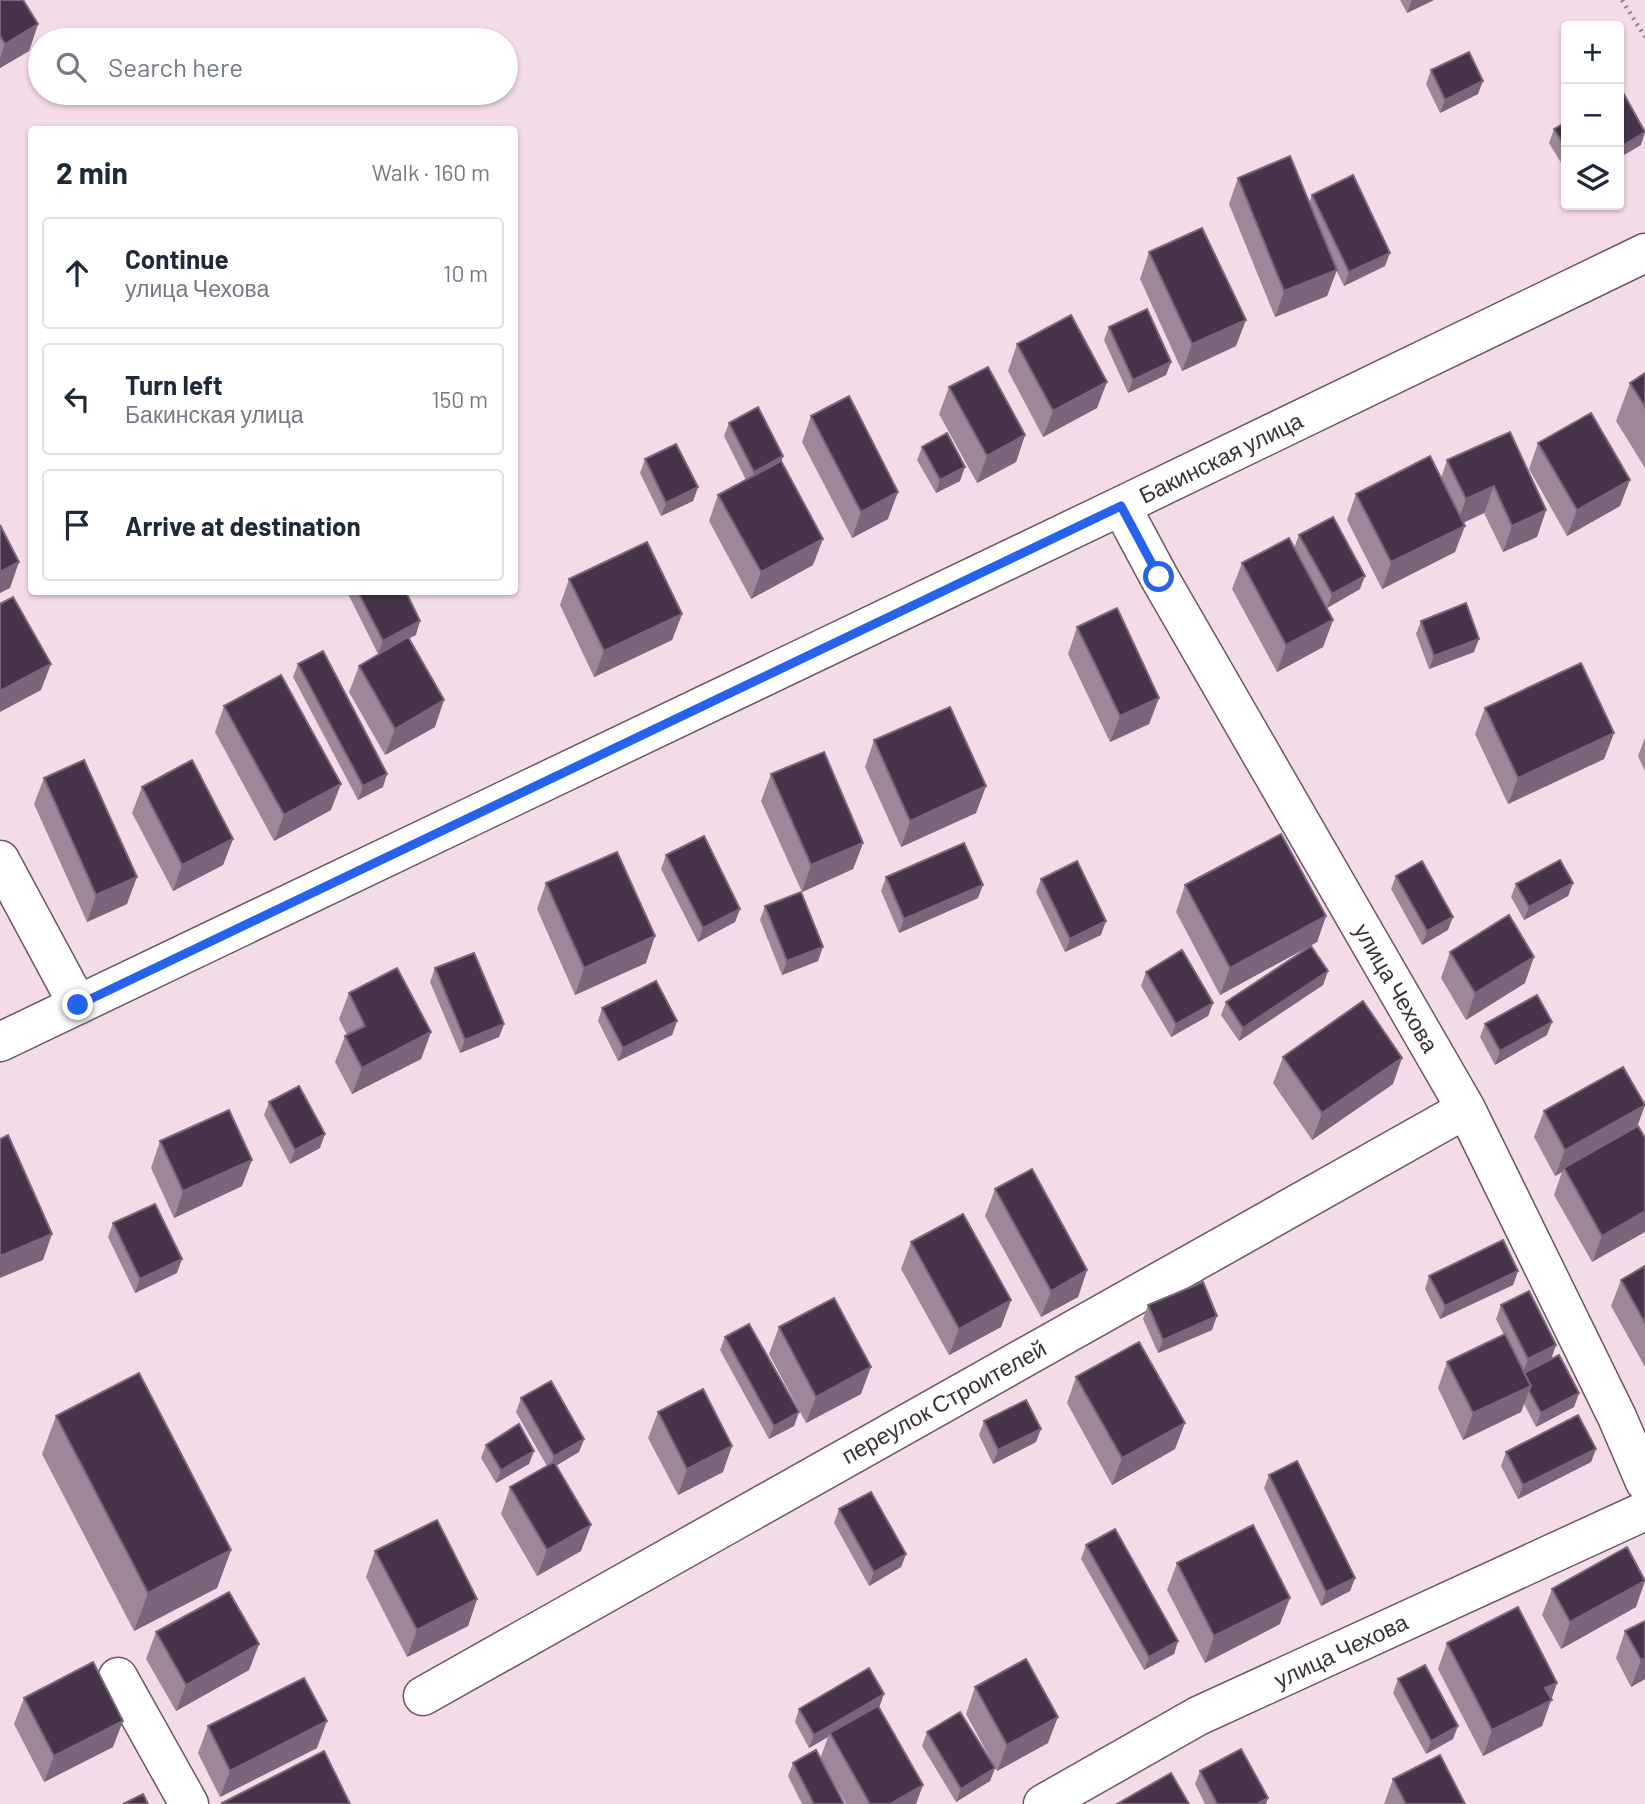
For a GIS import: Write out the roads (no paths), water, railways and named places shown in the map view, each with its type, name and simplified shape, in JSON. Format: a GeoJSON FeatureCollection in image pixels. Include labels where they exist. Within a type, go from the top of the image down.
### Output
{"type":"FeatureCollection","features":[{"type":"Feature","properties":{"kind":"street","name":"Бакинская улица"},"geometry":{"type":"LineString","coordinates":[[0,1042],[1645,253]]}},
{"type":"Feature","properties":{"kind":"street","name":"улица Чехова"},"geometry":{"type":"LineString","coordinates":[[1121,506],[1466,1109],[1617,1417],[1645,1482]]}},
{"type":"Feature","properties":{"kind":"street"},"geometry":{"type":"LineString","coordinates":[[0,860],[78,1005]]}},
{"type":"Feature","properties":{"kind":"street","name":"переулок Строителей"},"geometry":{"type":"LineString","coordinates":[[423,1696],[1466,1109]]}},
{"type":"Feature","properties":{"kind":"street","name":"улица Чехова"},"geometry":{"type":"LineString","coordinates":[[1043,1804],[1198,1716],[1645,1511]]}},
{"type":"Feature","properties":{"kind":"street"},"geometry":{"type":"LineString","coordinates":[[118,1676],[189,1804]]}}]}
